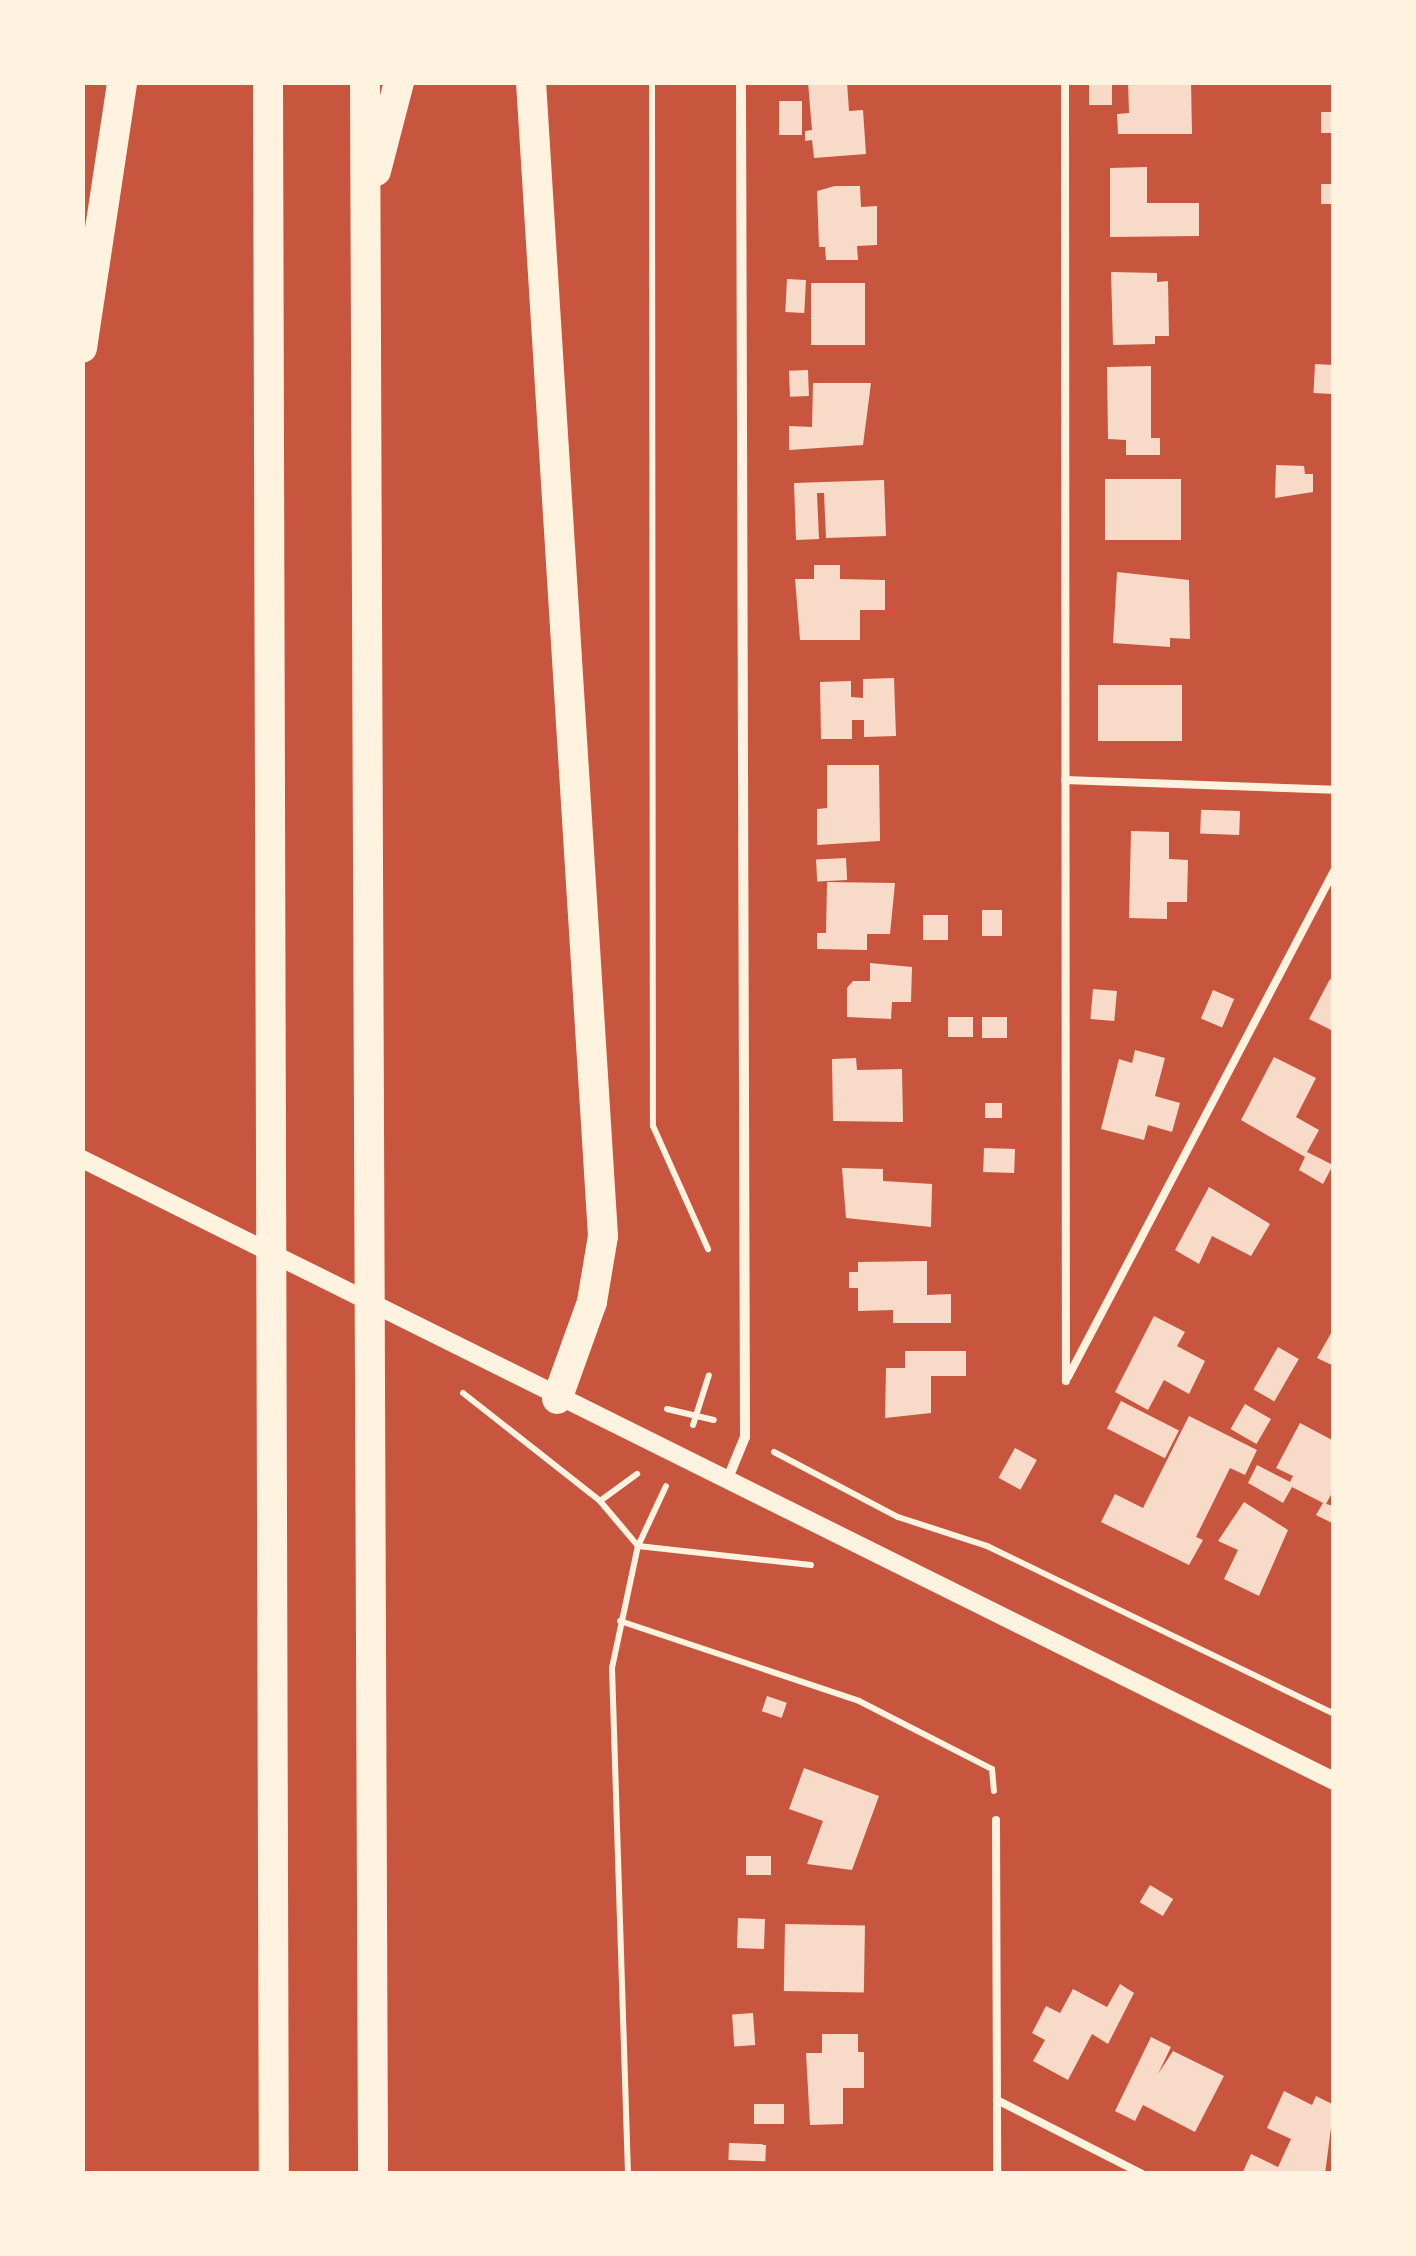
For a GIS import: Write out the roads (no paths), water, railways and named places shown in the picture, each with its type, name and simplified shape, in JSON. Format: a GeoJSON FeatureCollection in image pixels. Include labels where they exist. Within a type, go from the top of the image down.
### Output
{"type":"FeatureCollection","features":[{"type":"Feature","properties":{"kind":"highway"},"geometry":{"type":"LineString","coordinates":[[82,348],[122,82]]}},
{"type":"Feature","properties":{"kind":"highway"},"geometry":{"type":"LineString","coordinates":[[268,82],[274,2174]]}},
{"type":"Feature","properties":{"kind":"highway"},"geometry":{"type":"LineString","coordinates":[[366,82],[373,1144],[372,2174]]}},
{"type":"Feature","properties":{"kind":"highway"},"geometry":{"type":"LineString","coordinates":[[366,212],[399,82]]}},
{"type":"Feature","properties":{"kind":"highway"},"geometry":{"type":"LineString","coordinates":[[532,82],[603,1236],[592,1302],[557,1399]]}},
{"type":"Feature","properties":{"kind":"street"},"geometry":{"type":"LineString","coordinates":[[726,1484],[745,1437],[740,82]]}},
{"type":"Feature","properties":{"kind":"street"},"geometry":{"type":"LineString","coordinates":[[82,1160],[726,1484],[1334,1781]]}},
{"type":"Feature","properties":{"kind":"lane"},"geometry":{"type":"LineString","coordinates":[[1065,82],[1066,1382],[1334,871]]}},
{"type":"Feature","properties":{"kind":"lane"},"geometry":{"type":"LineString","coordinates":[[1065,780],[1334,790]]}},
{"type":"Feature","properties":{"kind":"lane"},"geometry":{"type":"LineString","coordinates":[[996,1820],[997,2174]]}},
{"type":"Feature","properties":{"kind":"lane"},"geometry":{"type":"LineString","coordinates":[[997,2100],[1142,2174]]}}]}
